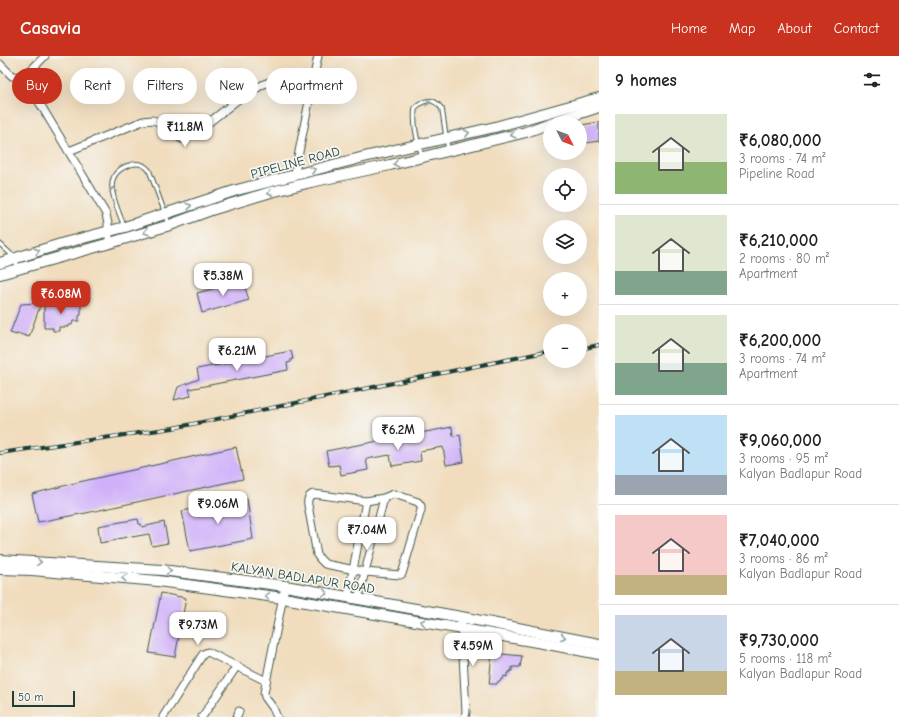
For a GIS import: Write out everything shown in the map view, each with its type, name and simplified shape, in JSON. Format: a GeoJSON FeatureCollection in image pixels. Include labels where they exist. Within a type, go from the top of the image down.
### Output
{"type":"FeatureCollection","features":[{"type":"Feature","properties":{"kind":"main road","name":"PIPELINE ROAD"},"geometry":{"type":"LineString","coordinates":[[0,263],[64,243],[108,232],[237,190],[364,157],[495,127],[599,98]]}},
{"type":"Feature","properties":{"kind":"main road","name":"PIPELINE ROAD"},"geometry":{"type":"LineString","coordinates":[[571,116],[599,107]]}},
{"type":"Feature","properties":{"kind":"main road"},"geometry":{"type":"LineString","coordinates":[[556,116],[558,110]]}},
{"type":"Feature","properties":{"kind":"main road","name":"PIPELINE ROAD"},"geometry":{"type":"LineString","coordinates":[[0,274],[110,243],[271,192],[526,132],[543,126]]}},
{"type":"Feature","properties":{"kind":"main road","name":"KALYAN BADLAPUR ROAD"},"geometry":{"type":"LineString","coordinates":[[0,560],[162,570],[285,586],[461,617],[544,638],[599,654]]}},
{"type":"Feature","properties":{"kind":"main road","name":"KALYAN BADLAPUR ROAD"},"geometry":{"type":"LineString","coordinates":[[0,569],[32,570],[158,581],[283,598],[461,629],[599,644]]}},
{"type":"Feature","properties":{"kind":"street"},"geometry":{"type":"LineString","coordinates":[[33,68],[45,56]]}},
{"type":"Feature","properties":{"kind":"street"},"geometry":{"type":"LineString","coordinates":[[293,186],[318,56]]}},
{"type":"Feature","properties":{"kind":"street"},"geometry":{"type":"LineString","coordinates":[[0,64],[12,76]]}},
{"type":"Feature","properties":{"kind":"street"},"geometry":{"type":"LineString","coordinates":[[69,152],[143,122],[152,120],[163,123],[171,133],[182,139],[193,134],[240,98],[266,83]]}},
{"type":"Feature","properties":{"kind":"street"},"geometry":{"type":"LineString","coordinates":[[40,104],[106,214],[110,243]]}},
{"type":"Feature","properties":{"kind":"street"},"geometry":{"type":"LineString","coordinates":[[314,494],[366,501],[384,498],[394,494],[418,502],[421,506],[402,574],[400,575],[365,572],[326,564],[317,555],[307,500],[311,495],[314,494]]}},
{"type":"Feature","properties":{"kind":"street"},"geometry":{"type":"LineString","coordinates":[[353,598],[365,572],[384,498]]}},
{"type":"Feature","properties":{"kind":"street"},"geometry":{"type":"LineString","coordinates":[[353,598],[354,570],[366,501]]}},
{"type":"Feature","properties":{"kind":"street"},"geometry":{"type":"LineString","coordinates":[[277,717],[264,693],[285,586]]}},
{"type":"Feature","properties":{"kind":"street"},"geometry":{"type":"LineString","coordinates":[[461,617],[465,717]]}},
{"type":"Feature","properties":{"kind":"street"},"geometry":{"type":"LineString","coordinates":[[163,717],[204,654],[208,652],[266,681]]}},
{"type":"Feature","properties":{"kind":"street"},"geometry":{"type":"LineString","coordinates":[[202,717],[237,666]]}},
{"type":"Feature","properties":{"kind":"lane"},"geometry":{"type":"LineString","coordinates":[[422,157],[418,145],[414,116],[415,108],[422,102],[431,100],[438,103],[442,108],[448,151]]}},
{"type":"Feature","properties":{"kind":"lane"},"geometry":{"type":"LineString","coordinates":[[124,227],[112,193],[112,180],[115,174],[121,169],[137,163],[143,165],[149,170],[169,225]]}},
{"type":"Feature","properties":{"kind":"lane"},"geometry":{"type":"LineString","coordinates":[[0,244],[15,258],[18,269]]}},
{"type":"Feature","properties":{"kind":"building"},"geometry":{"type":"Polygon","coordinates":[[[599,122],[599,141],[587,143],[587,124],[599,122]]]}},
{"type":"Feature","properties":{"kind":"building"},"geometry":{"type":"Polygon","coordinates":[[[243,281],[249,300],[202,313],[197,293],[243,281]]]}},
{"type":"Feature","properties":{"kind":"building"},"geometry":{"type":"Polygon","coordinates":[[[41,303],[29,337],[17,333],[17,335],[10,333],[21,304],[41,303]]]}},
{"type":"Feature","properties":{"kind":"building"},"geometry":{"type":"Polygon","coordinates":[[[44,303],[81,303],[81,315],[79,316],[79,321],[73,321],[72,325],[68,325],[68,327],[59,327],[59,331],[53,331],[53,328],[44,328],[44,303]]]}},
{"type":"Feature","properties":{"kind":"building"},"geometry":{"type":"Polygon","coordinates":[[[291,351],[293,359],[291,359],[291,362],[287,363],[288,370],[189,389],[191,396],[174,400],[178,387],[199,379],[197,369],[291,351]]]}},
{"type":"Feature","properties":{"kind":"building"},"geometry":{"type":"Polygon","coordinates":[[[452,427],[453,436],[460,435],[464,462],[446,465],[443,447],[420,451],[421,461],[392,466],[390,455],[366,459],[368,470],[341,475],[339,465],[329,466],[326,451],[452,427]]]}},
{"type":"Feature","properties":{"kind":"building"},"geometry":{"type":"Polygon","coordinates":[[[236,447],[243,479],[38,522],[32,494],[236,447]]]}},
{"type":"Feature","properties":{"kind":"building"},"geometry":{"type":"Polygon","coordinates":[[[247,499],[253,539],[190,551],[182,511],[247,499]]]}},
{"type":"Feature","properties":{"kind":"building"},"geometry":{"type":"Polygon","coordinates":[[[138,519],[139,524],[141,524],[142,527],[164,522],[168,543],[152,546],[149,534],[100,543],[98,526],[138,519]]]}},
{"type":"Feature","properties":{"kind":"building"},"geometry":{"type":"Polygon","coordinates":[[[161,593],[186,598],[175,657],[149,653],[161,593]]]}},
{"type":"Feature","properties":{"kind":"building"},"geometry":{"type":"Polygon","coordinates":[[[492,653],[522,656],[520,667],[512,667],[512,671],[507,673],[507,677],[504,676],[500,682],[498,681],[497,684],[489,684],[492,653]]]}},
{"type":"Feature","properties":{"kind":"railway"},"geometry":{"type":"LineString","coordinates":[[587,348],[599,345]]}},
{"type":"Feature","properties":{"kind":"railway"},"geometry":{"type":"LineString","coordinates":[[0,453],[173,428],[543,352]]}}]}
